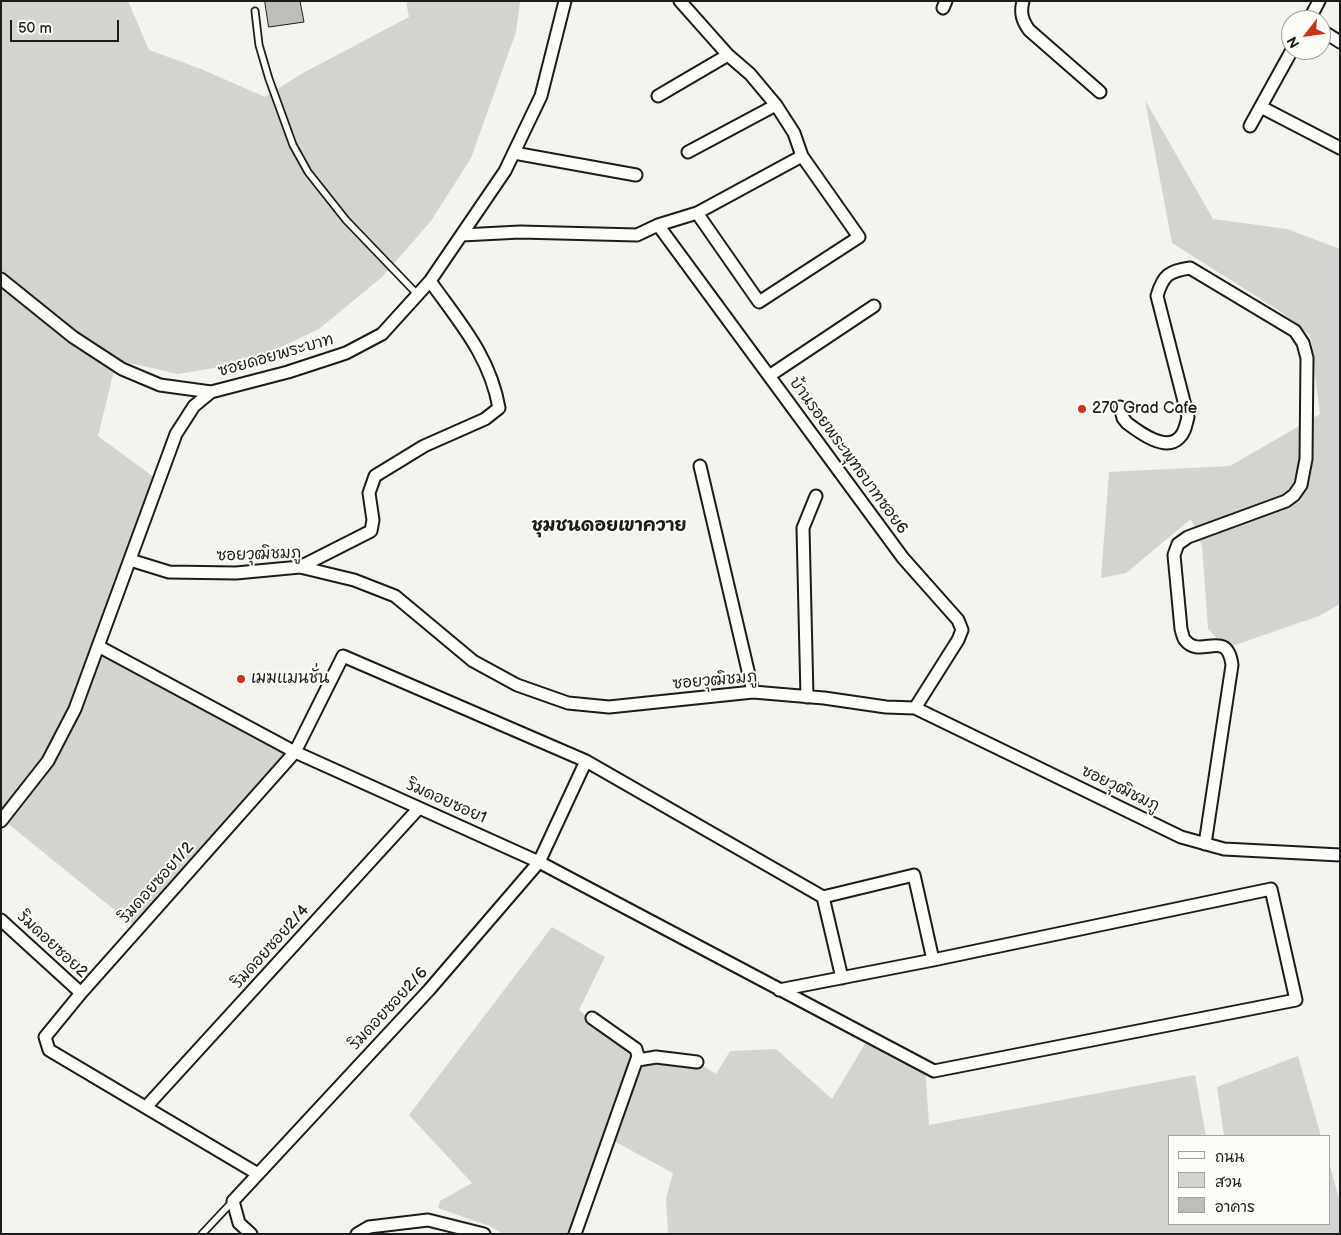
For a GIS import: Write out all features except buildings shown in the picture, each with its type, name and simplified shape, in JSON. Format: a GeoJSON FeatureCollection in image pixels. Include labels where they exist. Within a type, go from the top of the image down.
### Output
{"type":"FeatureCollection","features":[{"type":"Feature","properties":{"kind":"street","name":"ซอยดอยพระบาท"},"geometry":{"type":"LineString","coordinates":[[1,821],[48,760],[75,710],[176,434],[194,406],[211,392],[288,372],[346,353],[382,334],[418,295],[462,235],[505,171],[514,153],[542,96],[565,1]]}},
{"type":"Feature","properties":{"kind":"street"},"geometry":{"type":"LineString","coordinates":[[680,1],[728,55],[750,74],[776,105],[794,133],[802,156],[859,237],[759,302],[697,213]]}},
{"type":"Feature","properties":{"kind":"street"},"geometry":{"type":"LineString","coordinates":[[1023,1],[1021,11],[1023,21],[1029,30],[1100,92]]}},
{"type":"Feature","properties":{"kind":"street"},"geometry":{"type":"LineString","coordinates":[[658,96],[728,55]]}},
{"type":"Feature","properties":{"kind":"street"},"geometry":{"type":"LineString","coordinates":[[1250,126],[1287,60]]}},
{"type":"Feature","properties":{"kind":"street"},"geometry":{"type":"LineString","coordinates":[[688,152],[776,105]]}},
{"type":"Feature","properties":{"kind":"street"},"geometry":{"type":"LineString","coordinates":[[1261,107],[1340,148]]}},
{"type":"Feature","properties":{"kind":"street"},"geometry":{"type":"LineString","coordinates":[[514,153],[636,175]]}},
{"type":"Feature","properties":{"kind":"street"},"geometry":{"type":"LineString","coordinates":[[462,235],[520,232],[637,235],[658,225],[697,213],[802,156]]}},
{"type":"Feature","properties":{"kind":"street","name":"บ้านรอยพระพุทธบาทซอย6"},"geometry":{"type":"LineString","coordinates":[[658,225],[903,558],[958,620],[962,630],[958,640],[915,708]]}},
{"type":"Feature","properties":{"kind":"street"},"geometry":{"type":"LineString","coordinates":[[1120,407],[1123,418],[1127,423],[1157,441],[1167,444],[1178,440],[1184,431],[1188,417],[1157,296],[1162,280],[1175,270],[1190,268],[1295,331],[1303,344],[1307,358],[1306,459],[1300,485],[1294,495],[1286,501],[1188,537],[1178,544],[1174,555],[1181,629],[1185,640],[1199,647],[1216,645],[1226,648],[1232,665],[1205,844]]}},
{"type":"Feature","properties":{"kind":"street"},"geometry":{"type":"LineString","coordinates":[[1,279],[73,337],[122,369],[160,385],[211,392]]}},
{"type":"Feature","properties":{"kind":"street"},"geometry":{"type":"LineString","coordinates":[[300,567],[371,532],[373,520],[369,492],[375,476],[424,446],[485,419],[499,408],[495,386],[479,350],[430,280]]}},
{"type":"Feature","properties":{"kind":"street"},"geometry":{"type":"LineString","coordinates":[[769,376],[874,306]]}},
{"type":"Feature","properties":{"kind":"street"},"geometry":{"type":"LineString","coordinates":[[700,466],[753,692]]}},
{"type":"Feature","properties":{"kind":"street"},"geometry":{"type":"LineString","coordinates":[[807,697],[803,528],[816,496]]}},
{"type":"Feature","properties":{"kind":"street","name":"ซอยวุฒิชมภู"},"geometry":{"type":"LineString","coordinates":[[130,560],[168,572],[236,573],[300,567],[354,580],[396,596],[474,661],[517,685],[568,703],[609,707],[753,692],[824,698],[886,707],[915,708],[1181,836],[1224,849],[1340,855]]}},
{"type":"Feature","properties":{"kind":"street","name":"ริมดอยซอย1"},"geometry":{"type":"LineString","coordinates":[[98,646],[295,752],[539,862],[934,1071],[1296,1000],[1271,889],[933,960]]}},
{"type":"Feature","properties":{"kind":"street","name":"ริมดอยซอย1/2"},"geometry":{"type":"LineString","coordinates":[[146,1107],[49,1050],[45,1037],[81,993],[295,752],[343,656],[586,761]]}},
{"type":"Feature","properties":{"kind":"street"},"geometry":{"type":"LineString","coordinates":[[586,761],[823,897],[914,875],[933,960],[779,990]]}},
{"type":"Feature","properties":{"kind":"street","name":"ริมดอยซอย2/6"},"geometry":{"type":"LineString","coordinates":[[233,1201],[429,990],[539,862],[586,761]]}},
{"type":"Feature","properties":{"kind":"street","name":"ริมดอยซอย2/4"},"geometry":{"type":"LineString","coordinates":[[146,1107],[419,808]]}},
{"type":"Feature","properties":{"kind":"street"},"geometry":{"type":"LineString","coordinates":[[823,897],[842,978]]}},
{"type":"Feature","properties":{"kind":"street","name":"ริมดอยซอย2"},"geometry":{"type":"LineString","coordinates":[[1,920],[81,993]]}},
{"type":"Feature","properties":{"kind":"street"},"geometry":{"type":"LineString","coordinates":[[575,1234],[638,1060],[636,1049],[592,1018]]}},
{"type":"Feature","properties":{"kind":"street"},"geometry":{"type":"LineString","coordinates":[[638,1060],[656,1057],[696,1062]]}},
{"type":"Feature","properties":{"kind":"street"},"geometry":{"type":"LineString","coordinates":[[146,1107],[258,1174]]}},
{"type":"Feature","properties":{"kind":"street"},"geometry":{"type":"LineString","coordinates":[[233,1201],[239,1223],[251,1234]]}},
{"type":"Feature","properties":{"kind":"street"},"geometry":{"type":"LineString","coordinates":[[357,1234],[369,1227],[428,1220],[484,1234]]}},
{"type":"Feature","properties":{"kind":"lane"},"geometry":{"type":"LineString","coordinates":[[255,12],[260,45],[269,79],[293,145],[308,172],[346,220],[418,295]]}},
{"type":"Feature","properties":{"kind":"lane"},"geometry":{"type":"LineString","coordinates":[[202,1234],[233,1201]]}},
{"type":"Feature","properties":{"kind":"green space"},"geometry":{"type":"Polygon","coordinates":[[[1,1],[128,1],[149,50],[201,69],[265,97],[301,74],[409,17],[406,1],[520,1],[516,32],[471,158],[431,221],[382,277],[319,329],[249,362],[178,374],[99,356],[114,370],[98,436],[159,481],[99,646],[295,752],[138,929],[1,818],[1,1]]]}},
{"type":"Feature","properties":{"kind":"green space"},"geometry":{"type":"Polygon","coordinates":[[[1145,100],[1213,219],[1287,229],[1340,249],[1340,604],[1319,616],[1226,648],[1208,629],[1202,546],[1191,519],[1126,573],[1101,578],[1109,472],[1230,466],[1320,414],[1310,335],[1278,310],[1172,243],[1145,100]]]}},
{"type":"Feature","properties":{"kind":"green space"},"geometry":{"type":"Polygon","coordinates":[[[552,927],[605,957],[579,1010],[633,1052],[601,1150],[569,1234],[504,1234],[489,1226],[438,1208],[440,1201],[472,1183],[409,1115],[552,927]]]}},
{"type":"Feature","properties":{"kind":"green space"},"geometry":{"type":"Polygon","coordinates":[[[869,1037],[925,1066],[929,1125],[1195,1075],[1206,1135],[1168,1135],[1168,1225],[1331,1225],[1331,1170],[1340,1202],[1340,1234],[668,1234],[666,1198],[673,1173],[610,1139],[638,1060],[697,1062],[716,1074],[730,1051],[776,1049],[832,1099],[869,1037]]]}},
{"type":"Feature","properties":{"kind":"green space"},"geometry":{"type":"Polygon","coordinates":[[[1298,1056],[1321,1135],[1224,1135],[1217,1087],[1298,1056]]]}},
{"type":"Feature","properties":{"kind":"place","name":"270 Grad Cafe"},"geometry":{"type":"Point","coordinates":[1082,409]}},
{"type":"Feature","properties":{"kind":"place","name":"เมฆแมนชั่น"},"geometry":{"type":"Point","coordinates":[241,679]}},
{"type":"Feature","properties":{"kind":"district","name":"ชุมชนดอยเขาควาย"},"geometry":{"type":"Point","coordinates":[609,526]}}]}
